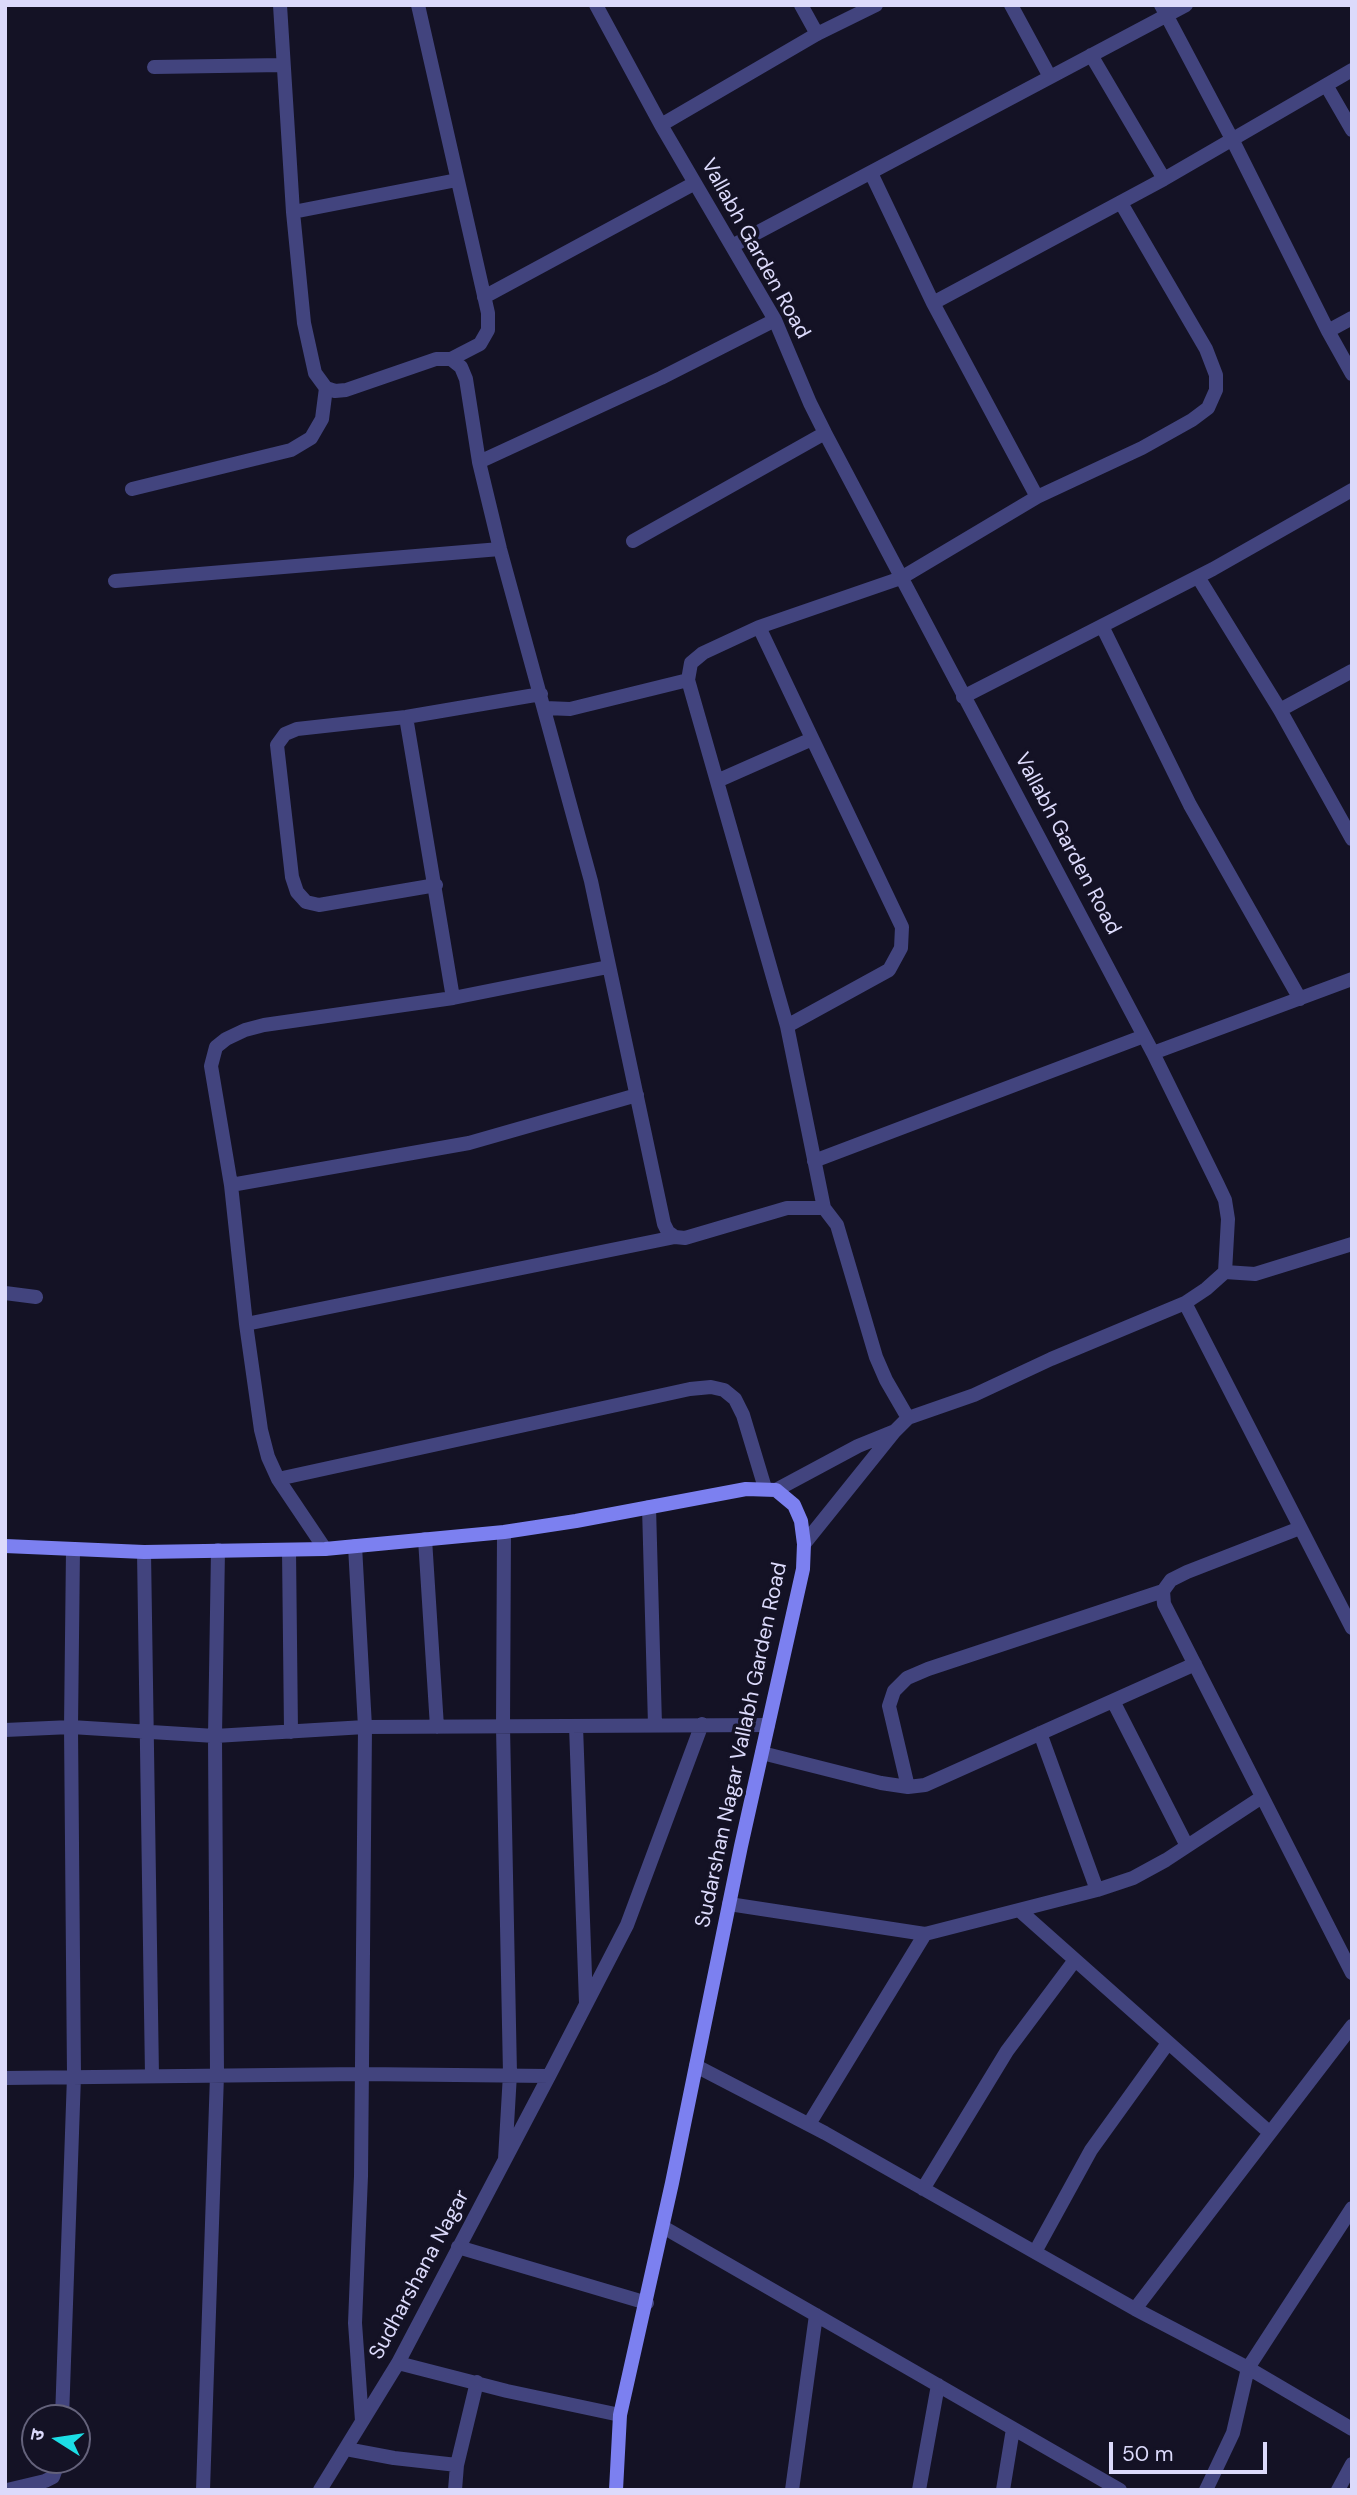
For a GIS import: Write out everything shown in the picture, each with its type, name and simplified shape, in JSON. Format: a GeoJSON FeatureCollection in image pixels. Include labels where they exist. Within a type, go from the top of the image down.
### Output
{"type":"FeatureCollection","features":[{"type":"Feature","properties":{"kind":"street"},"geometry":{"type":"LineString","coordinates":[[280,5],[293,212],[304,323],[315,373],[326,388],[335,391],[346,390],[436,359],[451,359],[480,344],[488,330],[484,297],[418,5]]}},
{"type":"Feature","properties":{"kind":"street","name":"Vallabh Garden Road"},"geometry":{"type":"LineString","coordinates":[[596,5],[661,125],[775,320],[825,433],[1153,1053],[1225,1200],[1228,1219],[1225,1272]]}},
{"type":"Feature","properties":{"kind":"street"},"geometry":{"type":"LineString","coordinates":[[801,5],[817,34]]}},
{"type":"Feature","properties":{"kind":"street"},"geometry":{"type":"LineString","coordinates":[[661,125],[817,34],[876,5]]}},
{"type":"Feature","properties":{"kind":"street"},"geometry":{"type":"LineString","coordinates":[[1010,5],[1050,77]]}},
{"type":"Feature","properties":{"kind":"street"},"geometry":{"type":"LineString","coordinates":[[732,246],[1091,55],[1164,10],[1186,5]]}},
{"type":"Feature","properties":{"kind":"street"},"geometry":{"type":"LineString","coordinates":[[1164,10],[1352,374]]}},
{"type":"Feature","properties":{"kind":"street"},"geometry":{"type":"LineString","coordinates":[[1091,55],[1164,179]]}},
{"type":"Feature","properties":{"kind":"street"},"geometry":{"type":"LineString","coordinates":[[155,67],[283,65]]}},
{"type":"Feature","properties":{"kind":"street"},"geometry":{"type":"LineString","coordinates":[[933,303],[1121,203],[1352,70]]}},
{"type":"Feature","properties":{"kind":"street"},"geometry":{"type":"LineString","coordinates":[[1326,85],[1352,130]]}},
{"type":"Feature","properties":{"kind":"street"},"geometry":{"type":"LineString","coordinates":[[871,173],[933,303],[1037,497]]}},
{"type":"Feature","properties":{"kind":"street"},"geometry":{"type":"LineString","coordinates":[[293,212],[457,180]]}},
{"type":"Feature","properties":{"kind":"street"},"geometry":{"type":"LineString","coordinates":[[484,297],[695,183]]}},
{"type":"Feature","properties":{"kind":"street"},"geometry":{"type":"LineString","coordinates":[[908,1418],[881,1368],[837,1225],[824,1208],[787,1026],[688,680],[691,663],[703,653],[759,627],[901,578],[1037,497],[1142,449],[1208,408],[1216,390],[1216,375],[1206,349],[1121,203]]}},
{"type":"Feature","properties":{"kind":"street"},"geometry":{"type":"LineString","coordinates":[[1328,331],[1352,318]]}},
{"type":"Feature","properties":{"kind":"street"},"geometry":{"type":"LineString","coordinates":[[479,462],[661,378],[775,320]]}},
{"type":"Feature","properties":{"kind":"street"},"geometry":{"type":"LineString","coordinates":[[451,359],[461,367],[466,379],[479,462],[500,549],[592,881],[664,1224],[668,1232],[675,1237]]}},
{"type":"Feature","properties":{"kind":"street"},"geometry":{"type":"LineString","coordinates":[[132,489],[291,450],[311,438],[322,419],[326,388]]}},
{"type":"Feature","properties":{"kind":"street"},"geometry":{"type":"LineString","coordinates":[[633,541],[825,433]]}},
{"type":"Feature","properties":{"kind":"street"},"geometry":{"type":"LineString","coordinates":[[963,697],[1198,577],[1352,490]]}},
{"type":"Feature","properties":{"kind":"street"},"geometry":{"type":"LineString","coordinates":[[116,581],[500,549]]}},
{"type":"Feature","properties":{"kind":"street"},"geometry":{"type":"LineString","coordinates":[[1198,577],[1280,710],[1351,836]]}},
{"type":"Feature","properties":{"kind":"street"},"geometry":{"type":"LineString","coordinates":[[1102,626],[1190,805],[1300,999]]}},
{"type":"Feature","properties":{"kind":"street"},"geometry":{"type":"LineString","coordinates":[[759,627],[901,927],[901,948],[889,970],[787,1026]]}},
{"type":"Feature","properties":{"kind":"street"},"geometry":{"type":"LineString","coordinates":[[1280,710],[1352,671]]}},
{"type":"Feature","properties":{"kind":"street"},"geometry":{"type":"LineString","coordinates":[[436,885],[319,905],[306,902],[297,892],[292,877],[277,745],[285,734],[297,729],[543,701],[570,709],[688,680]]}},
{"type":"Feature","properties":{"kind":"street"},"geometry":{"type":"LineString","coordinates":[[406,717],[453,998]]}},
{"type":"Feature","properties":{"kind":"street"},"geometry":{"type":"LineString","coordinates":[[717,781],[812,739]]}},
{"type":"Feature","properties":{"kind":"street"},"geometry":{"type":"LineString","coordinates":[[325,1549],[278,1479],[268,1457],[261,1430],[231,1185],[211,1066],[216,1048],[221,1042],[244,1030],[264,1025],[453,998],[608,967]]}},
{"type":"Feature","properties":{"kind":"street"},"geometry":{"type":"LineString","coordinates":[[1153,1053],[1352,979]]}},
{"type":"Feature","properties":{"kind":"street"},"geometry":{"type":"LineString","coordinates":[[814,1161],[1144,1036]]}},
{"type":"Feature","properties":{"kind":"street"},"geometry":{"type":"LineString","coordinates":[[231,1185],[469,1143],[637,1095]]}},
{"type":"Feature","properties":{"kind":"street"},"geometry":{"type":"LineString","coordinates":[[246,1324],[675,1237],[696,1236],[787,1208],[824,1208]]}},
{"type":"Feature","properties":{"kind":"street"},"geometry":{"type":"LineString","coordinates":[[804,1544],[908,1418],[974,1395],[1051,1359],[1185,1303],[1225,1272],[1255,1274],[1352,1244]]}},
{"type":"Feature","properties":{"kind":"street"},"geometry":{"type":"LineString","coordinates":[[5,1293],[36,1297]]}},
{"type":"Feature","properties":{"kind":"street"},"geometry":{"type":"LineString","coordinates":[[1185,1303],[1352,1628]]}},
{"type":"Feature","properties":{"kind":"street"},"geometry":{"type":"LineString","coordinates":[[278,1479],[690,1389],[711,1387],[724,1390],[734,1399],[743,1415],[771,1489]]}},
{"type":"Feature","properties":{"kind":"street"},"geometry":{"type":"LineString","coordinates":[[5,1546],[144,1552],[325,1549],[504,1531],[746,1489],[771,1489],[895,1431]]}},
{"type":"Feature","properties":{"kind":"street","name":"Sudarshan Nagar Vallabh Garden Road"},"geometry":{"type":"LineString","coordinates":[[615,2490],[620,2415],[647,2303],[729,1904],[803,1569],[801,1521],[794,1505],[771,1489]]}},
{"type":"Feature","properties":{"kind":"street"},"geometry":{"type":"LineString","coordinates":[[649,1507],[654,1725]]}},
{"type":"Feature","properties":{"kind":"street"},"geometry":{"type":"LineString","coordinates":[[908,1787],[889,1706],[894,1691],[907,1678],[1163,1591],[1171,1580],[1186,1572],[1300,1528]]}},
{"type":"Feature","properties":{"kind":"street"},"geometry":{"type":"LineString","coordinates":[[504,1531],[503,1727],[510,2074],[505,2159]]}},
{"type":"Feature","properties":{"kind":"street"},"geometry":{"type":"LineString","coordinates":[[425,1539],[437,1727]]}},
{"type":"Feature","properties":{"kind":"street"},"geometry":{"type":"LineString","coordinates":[[355,1546],[365,1727],[362,2074],[355,2323],[362,2421]]}},
{"type":"Feature","properties":{"kind":"street"},"geometry":{"type":"LineString","coordinates":[[62,2404],[74,2076],[72,1549]]}},
{"type":"Feature","properties":{"kind":"street"},"geometry":{"type":"LineString","coordinates":[[203,2490],[218,2075],[215,1736],[218,1550]]}},
{"type":"Feature","properties":{"kind":"street"},"geometry":{"type":"LineString","coordinates":[[289,1550],[291,1732]]}},
{"type":"Feature","properties":{"kind":"street"},"geometry":{"type":"LineString","coordinates":[[144,1552],[152,2076]]}},
{"type":"Feature","properties":{"kind":"street"},"geometry":{"type":"LineString","coordinates":[[1163,1591],[1164,1604],[1352,1973]]}},
{"type":"Feature","properties":{"kind":"street"},"geometry":{"type":"LineString","coordinates":[[762,1753],[881,1783],[908,1787],[925,1785],[1195,1664]]}},
{"type":"Feature","properties":{"kind":"street"},"geometry":{"type":"LineString","coordinates":[[1112,1701],[1187,1846]]}},
{"type":"Feature","properties":{"kind":"street","name":"Sudharshana Nagar"},"geometry":{"type":"LineString","coordinates":[[320,2490],[398,2363],[627,1925],[702,1724]]}},
{"type":"Feature","properties":{"kind":"street"},"geometry":{"type":"LineString","coordinates":[[5,1730],[71,1727],[215,1736],[365,1727],[768,1725]]}},
{"type":"Feature","properties":{"kind":"street"},"geometry":{"type":"LineString","coordinates":[[576,1726],[586,2004]]}},
{"type":"Feature","properties":{"kind":"street"},"geometry":{"type":"LineString","coordinates":[[1040,1733],[1097,1890]]}},
{"type":"Feature","properties":{"kind":"street"},"geometry":{"type":"LineString","coordinates":[[729,1904],[925,1934],[1097,1890],[1133,1878],[1262,1797]]}},
{"type":"Feature","properties":{"kind":"street"},"geometry":{"type":"LineString","coordinates":[[1019,1910],[1269,2133]]}},
{"type":"Feature","properties":{"kind":"street"},"geometry":{"type":"LineString","coordinates":[[809,2124],[925,1934]]}},
{"type":"Feature","properties":{"kind":"street"},"geometry":{"type":"LineString","coordinates":[[923,2189],[1007,2051],[1075,1960]]}},
{"type":"Feature","properties":{"kind":"street"},"geometry":{"type":"LineString","coordinates":[[1135,2309],[1352,2026]]}},
{"type":"Feature","properties":{"kind":"street"},"geometry":{"type":"LineString","coordinates":[[1035,2252],[1091,2150],[1168,2042]]}},
{"type":"Feature","properties":{"kind":"street"},"geometry":{"type":"LineString","coordinates":[[696,2066],[809,2124],[1135,2309],[1248,2368],[1352,2429]]}},
{"type":"Feature","properties":{"kind":"street"},"geometry":{"type":"LineString","coordinates":[[5,2078],[362,2074],[549,2076]]}},
{"type":"Feature","properties":{"kind":"street"},"geometry":{"type":"LineString","coordinates":[[1206,2490],[1233,2433],[1248,2368],[1351,2210]]}},
{"type":"Feature","properties":{"kind":"street"},"geometry":{"type":"LineString","coordinates":[[663,2227],[1120,2490]]}},
{"type":"Feature","properties":{"kind":"street"},"geometry":{"type":"LineString","coordinates":[[458,2247],[647,2303]]}},
{"type":"Feature","properties":{"kind":"street"},"geometry":{"type":"LineString","coordinates":[[792,2490],[816,2315]]}},
{"type":"Feature","properties":{"kind":"street"},"geometry":{"type":"LineString","coordinates":[[398,2363],[620,2415]]}},
{"type":"Feature","properties":{"kind":"street"},"geometry":{"type":"LineString","coordinates":[[455,2490],[457,2465],[477,2382]]}},
{"type":"Feature","properties":{"kind":"street"},"geometry":{"type":"LineString","coordinates":[[919,2490],[938,2385]]}},
{"type":"Feature","properties":{"kind":"street"},"geometry":{"type":"LineString","coordinates":[[1003,2490],[1013,2429]]}},
{"type":"Feature","properties":{"kind":"street"},"geometry":{"type":"LineString","coordinates":[[346,2449],[457,2465]]}},
{"type":"Feature","properties":{"kind":"street"},"geometry":{"type":"LineString","coordinates":[[1338,2490],[1352,2464]]}},
{"type":"Feature","properties":{"kind":"street"},"geometry":{"type":"LineString","coordinates":[[7,2490],[46,2486]]}}]}
